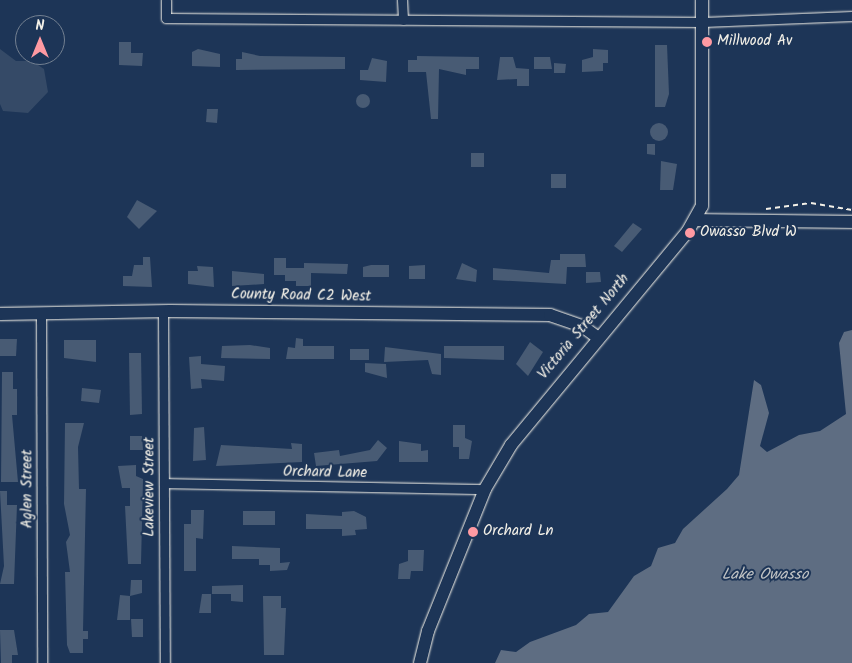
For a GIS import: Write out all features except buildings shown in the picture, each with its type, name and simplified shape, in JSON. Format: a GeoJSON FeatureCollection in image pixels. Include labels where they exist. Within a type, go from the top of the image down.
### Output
{"type":"FeatureCollection","features":[{"type":"Feature","properties":{"kind":"street"},"geometry":{"type":"LineString","coordinates":[[166,0],[166,18],[702,22],[852,16]]}},
{"type":"Feature","properties":{"kind":"street"},"geometry":{"type":"LineString","coordinates":[[402,0],[402,20]]}},
{"type":"Feature","properties":{"kind":"street","name":"Victoria Street North"},"geometry":{"type":"LineString","coordinates":[[420,663],[428,631],[485,489],[526,422],[596,336],[696,220],[705,191],[702,0]]}},
{"type":"Feature","properties":{"kind":"street"},"geometry":{"type":"LineString","coordinates":[[696,220],[852,222]]}},
{"type":"Feature","properties":{"kind":"street","name":"County Road C2 West"},"geometry":{"type":"LineString","coordinates":[[0,314],[163,311],[550,315],[582,326],[596,336]]}},
{"type":"Feature","properties":{"kind":"street","name":"Lakeview Street"},"geometry":{"type":"LineString","coordinates":[[163,311],[165,663]]}},
{"type":"Feature","properties":{"kind":"street","name":"Aglen Street"},"geometry":{"type":"LineString","coordinates":[[41,314],[42,663]]}},
{"type":"Feature","properties":{"kind":"street","name":"Orchard Lane"},"geometry":{"type":"LineString","coordinates":[[164,483],[485,489]]}},
{"type":"Feature","properties":{"kind":"path"},"geometry":{"type":"LineString","coordinates":[[762,210],[811,203],[852,210]]}},
{"type":"Feature","properties":{"kind":"shaded area"},"geometry":{"type":"Polygon","coordinates":[[[0,49],[15,60],[15,65],[38,65],[44,69],[48,92],[28,113],[3,111],[0,104],[0,49]]]}},
{"type":"Feature","properties":{"kind":"water","name":"Lake Owasso"},"geometry":{"type":"Polygon","coordinates":[[[852,330],[852,663],[495,663],[501,650],[516,652],[530,642],[576,625],[589,614],[608,612],[634,576],[651,566],[658,548],[675,543],[683,529],[727,489],[739,475],[754,380],[761,385],[769,413],[760,446],[767,452],[799,435],[820,431],[846,414],[839,343],[844,332],[852,330]]]}},
{"type":"Feature","properties":{"kind":"place","name":"Millwood Av"},"geometry":{"type":"Point","coordinates":[707,42]}},
{"type":"Feature","properties":{"kind":"place","name":"Owasso Blvd W"},"geometry":{"type":"Point","coordinates":[690,233]}},
{"type":"Feature","properties":{"kind":"place","name":"Orchard Ln"},"geometry":{"type":"Point","coordinates":[473,532]}}]}
